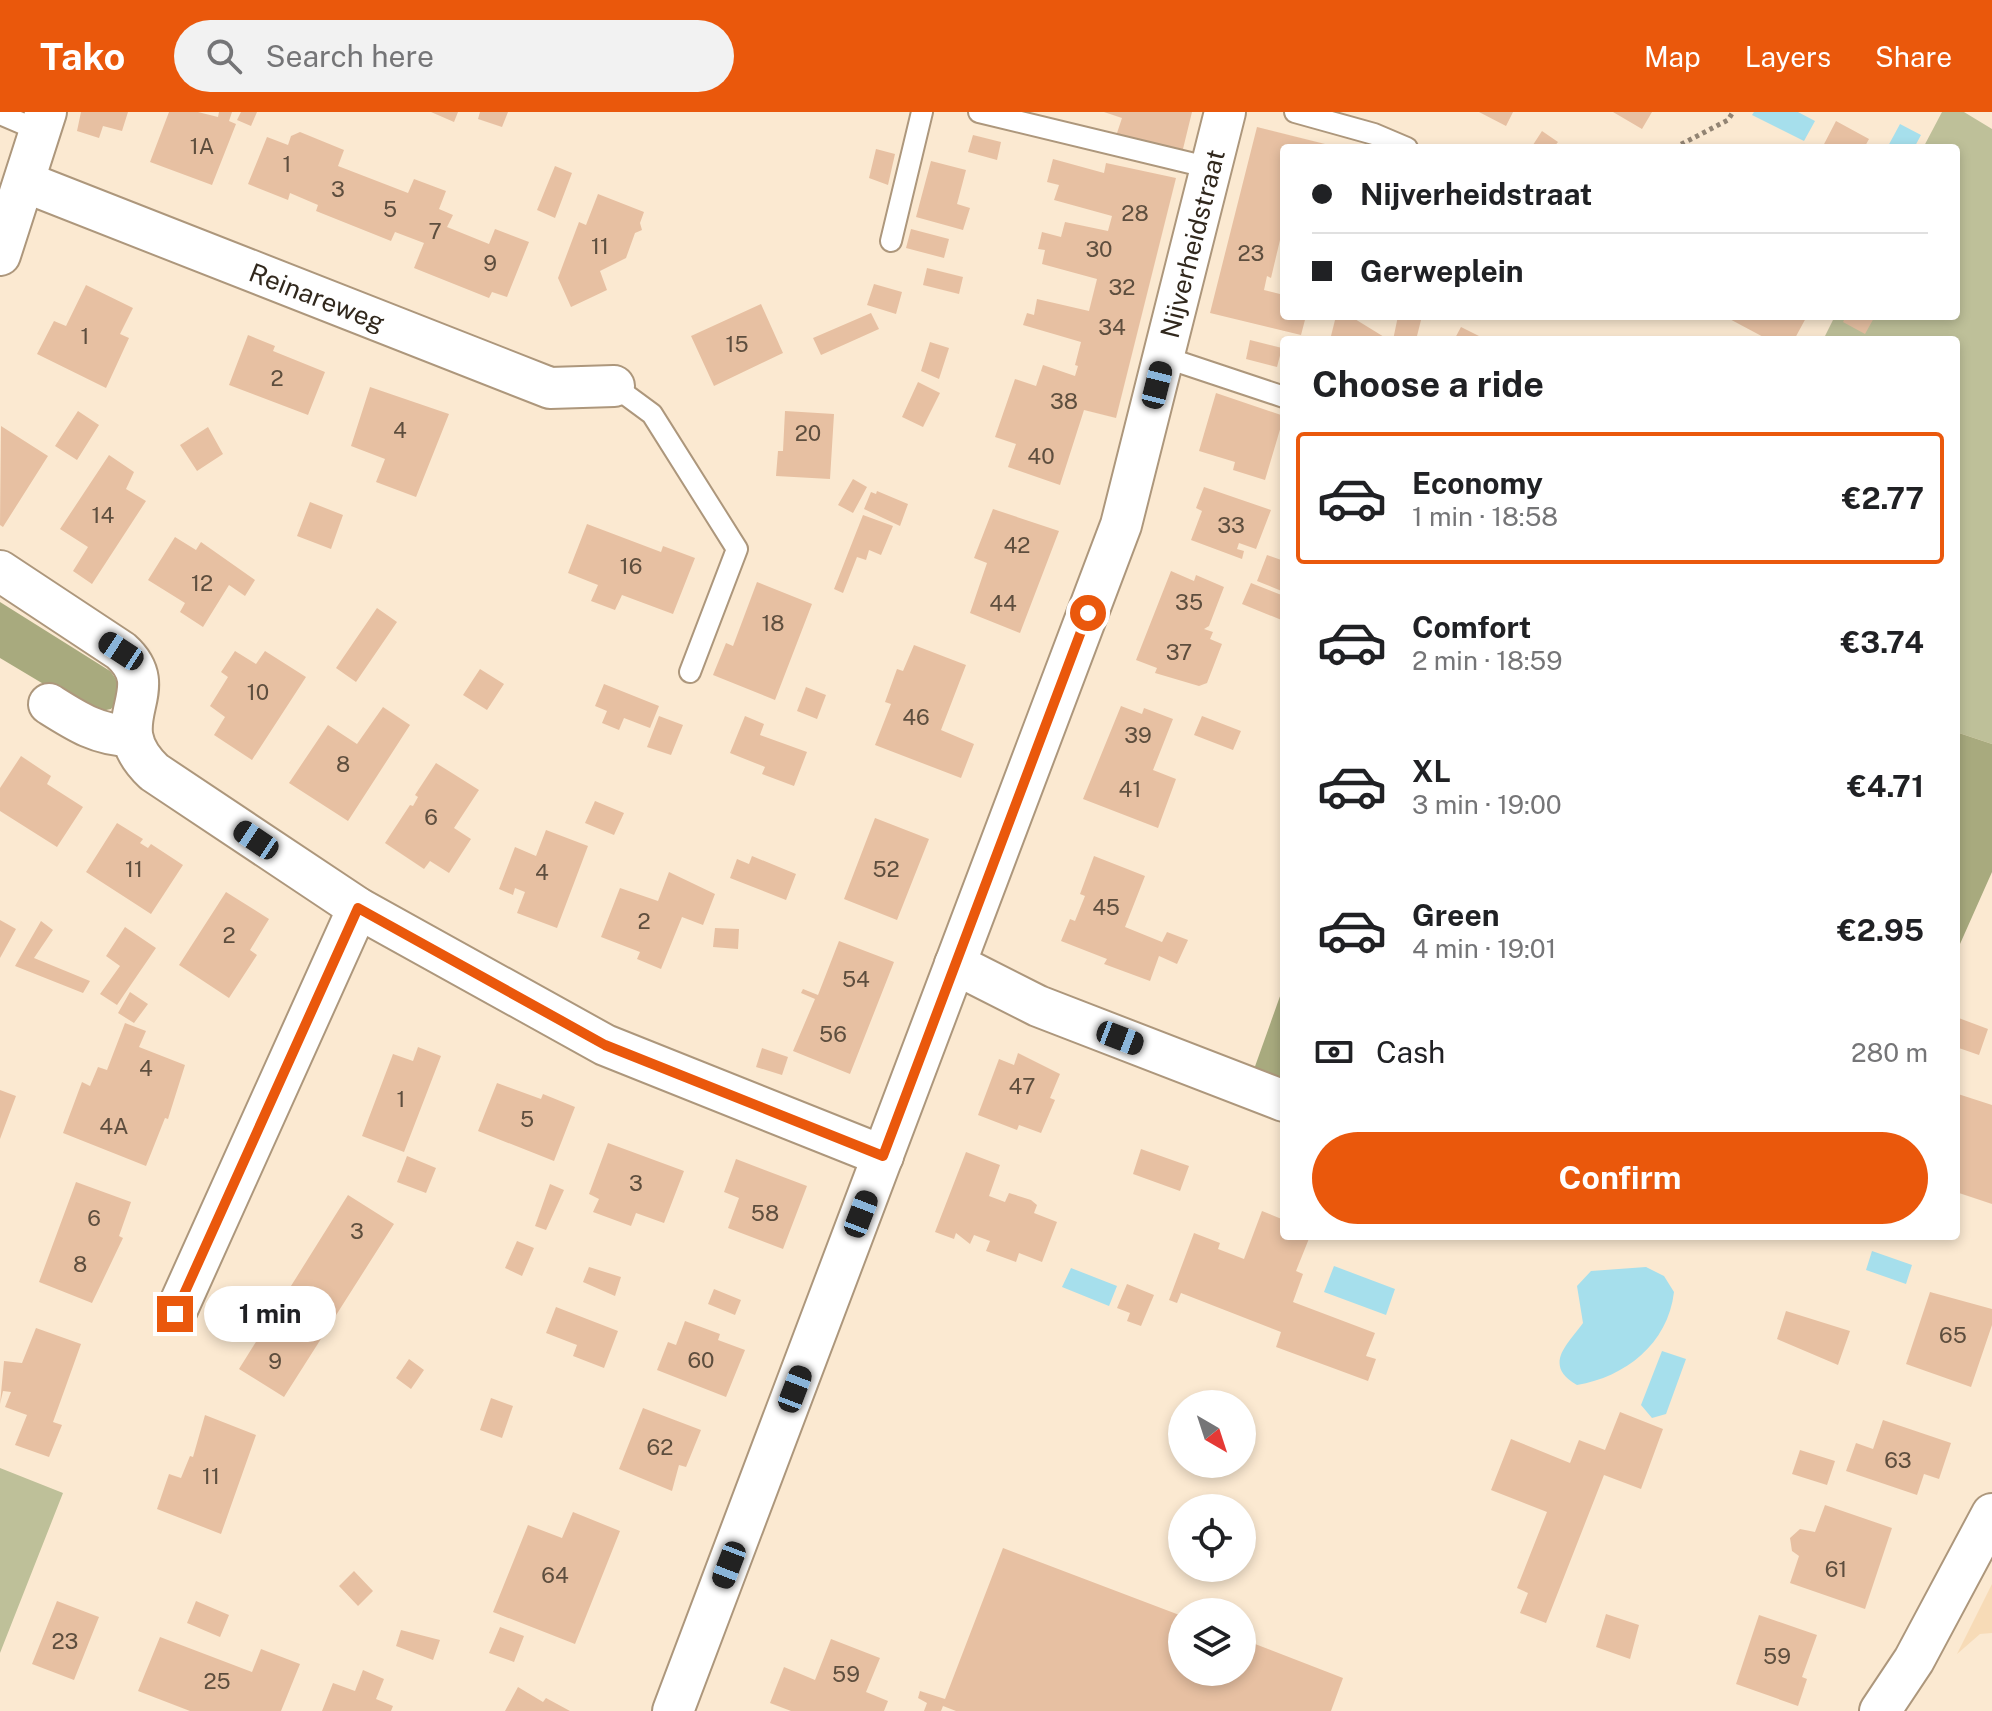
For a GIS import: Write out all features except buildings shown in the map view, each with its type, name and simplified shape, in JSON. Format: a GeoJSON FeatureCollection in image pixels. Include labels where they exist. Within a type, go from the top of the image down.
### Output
{"type":"FeatureCollection","features":[{"type":"Feature","properties":{"kind":"street","name":"Nijverheidstraat"},"geometry":{"type":"LineString","coordinates":[[673,1711],[1121,525],[1225,112]]}},
{"type":"Feature","properties":{"kind":"street"},"geometry":{"type":"LineString","coordinates":[[0,255],[43,122]]}},
{"type":"Feature","properties":{"kind":"street","name":"Reinareweg"},"geometry":{"type":"LineString","coordinates":[[25,182],[550,388],[614,386]]}},
{"type":"Feature","properties":{"kind":"street"},"geometry":{"type":"LineString","coordinates":[[0,571],[132,661],[140,683],[130,717],[130,736],[137,753],[154,772],[358,908],[605,1045],[883,1156]]}},
{"type":"Feature","properties":{"kind":"street"},"geometry":{"type":"LineString","coordinates":[[49,704],[88,728],[109,735],[130,736]]}},
{"type":"Feature","properties":{"kind":"street"},"geometry":{"type":"LineString","coordinates":[[175,1314],[358,908]]}},
{"type":"Feature","properties":{"kind":"street"},"geometry":{"type":"LineString","coordinates":[[955,964],[1038,1006],[1280,1099]]}},
{"type":"Feature","properties":{"kind":"street"},"geometry":{"type":"LineString","coordinates":[[1880,1711],[1914,1660],[1992,1514]]}},
{"type":"Feature","properties":{"kind":"lane"},"geometry":{"type":"LineString","coordinates":[[891,241],[922,112]]}},
{"type":"Feature","properties":{"kind":"lane"},"geometry":{"type":"LineString","coordinates":[[979,112],[1211,168]]}},
{"type":"Feature","properties":{"kind":"lane"},"geometry":{"type":"LineString","coordinates":[[1295,112],[1374,134],[1398,144]]}},
{"type":"Feature","properties":{"kind":"lane"},"geometry":{"type":"LineString","coordinates":[[0,114],[43,122]]}},
{"type":"Feature","properties":{"kind":"lane"},"geometry":{"type":"LineString","coordinates":[[1164,357],[1280,396]]}},
{"type":"Feature","properties":{"kind":"lane"},"geometry":{"type":"LineString","coordinates":[[614,386],[652,414],[737,549],[690,672]]}},
{"type":"Feature","properties":{"kind":"path"},"geometry":{"type":"LineString","coordinates":[[1682,144],[1728,120],[1733,112]]}},
{"type":"Feature","properties":{"kind":"shaded area"},"geometry":{"type":"Polygon","coordinates":[[[1992,1584],[1992,1633],[1980,1634],[1957,1654],[1992,1584]]]}},
{"type":"Feature","properties":{"kind":"green space"},"geometry":{"type":"Polygon","coordinates":[[[1942,112],[1964,112],[1992,129],[1992,744],[1960,733],[1960,336],[1825,336],[1833,320],[1960,320],[1960,144],[1925,144],[1942,112]]]}},
{"type":"Feature","properties":{"kind":"green space"},"geometry":{"type":"Polygon","coordinates":[[[0,602],[110,671],[120,690],[111,709],[92,713],[0,658],[0,602]]]}},
{"type":"Feature","properties":{"kind":"green space"},"geometry":{"type":"Polygon","coordinates":[[[1960,733],[1992,744],[1992,872],[1960,944],[1960,733]]]}},
{"type":"Feature","properties":{"kind":"green space"},"geometry":{"type":"Polygon","coordinates":[[[1280,996],[1280,1082],[1253,1072],[1280,996]]]}},
{"type":"Feature","properties":{"kind":"green space"},"geometry":{"type":"Polygon","coordinates":[[[0,1468],[63,1493],[0,1653],[0,1468]]]}},
{"type":"Feature","properties":{"kind":"water"},"geometry":{"type":"Polygon","coordinates":[[[1754,112],[1798,112],[1815,121],[1804,141],[1752,115],[1754,112]]]}},
{"type":"Feature","properties":{"kind":"water"},"geometry":{"type":"Polygon","coordinates":[[[1900,124],[1921,135],[1916,144],[1889,144],[1900,124]]]}},
{"type":"Feature","properties":{"kind":"water"},"geometry":{"type":"Polygon","coordinates":[[[1872,1251],[1912,1265],[1906,1284],[1866,1270],[1872,1251]]]}},
{"type":"Feature","properties":{"kind":"water"},"geometry":{"type":"Polygon","coordinates":[[[1334,1266],[1395,1289],[1386,1315],[1324,1292],[1334,1266]]]}},
{"type":"Feature","properties":{"kind":"water"},"geometry":{"type":"Polygon","coordinates":[[[1646,1267],[1664,1276],[1674,1292],[1663,1327],[1641,1355],[1627,1366],[1595,1381],[1577,1385],[1561,1370],[1560,1362],[1565,1347],[1583,1323],[1577,1286],[1591,1271],[1646,1267]]]}},
{"type":"Feature","properties":{"kind":"water"},"geometry":{"type":"Polygon","coordinates":[[[1071,1268],[1117,1286],[1109,1306],[1062,1287],[1071,1268]]]}},
{"type":"Feature","properties":{"kind":"water"},"geometry":{"type":"Polygon","coordinates":[[[1662,1351],[1686,1359],[1666,1414],[1652,1418],[1641,1405],[1662,1351]]]}},
{"type":"Feature","properties":{"kind":"route"},"geometry":{"type":"LineString","coordinates":[[175,1314],[358,908],[605,1045],[883,1156],[1088,613]]}}]}
